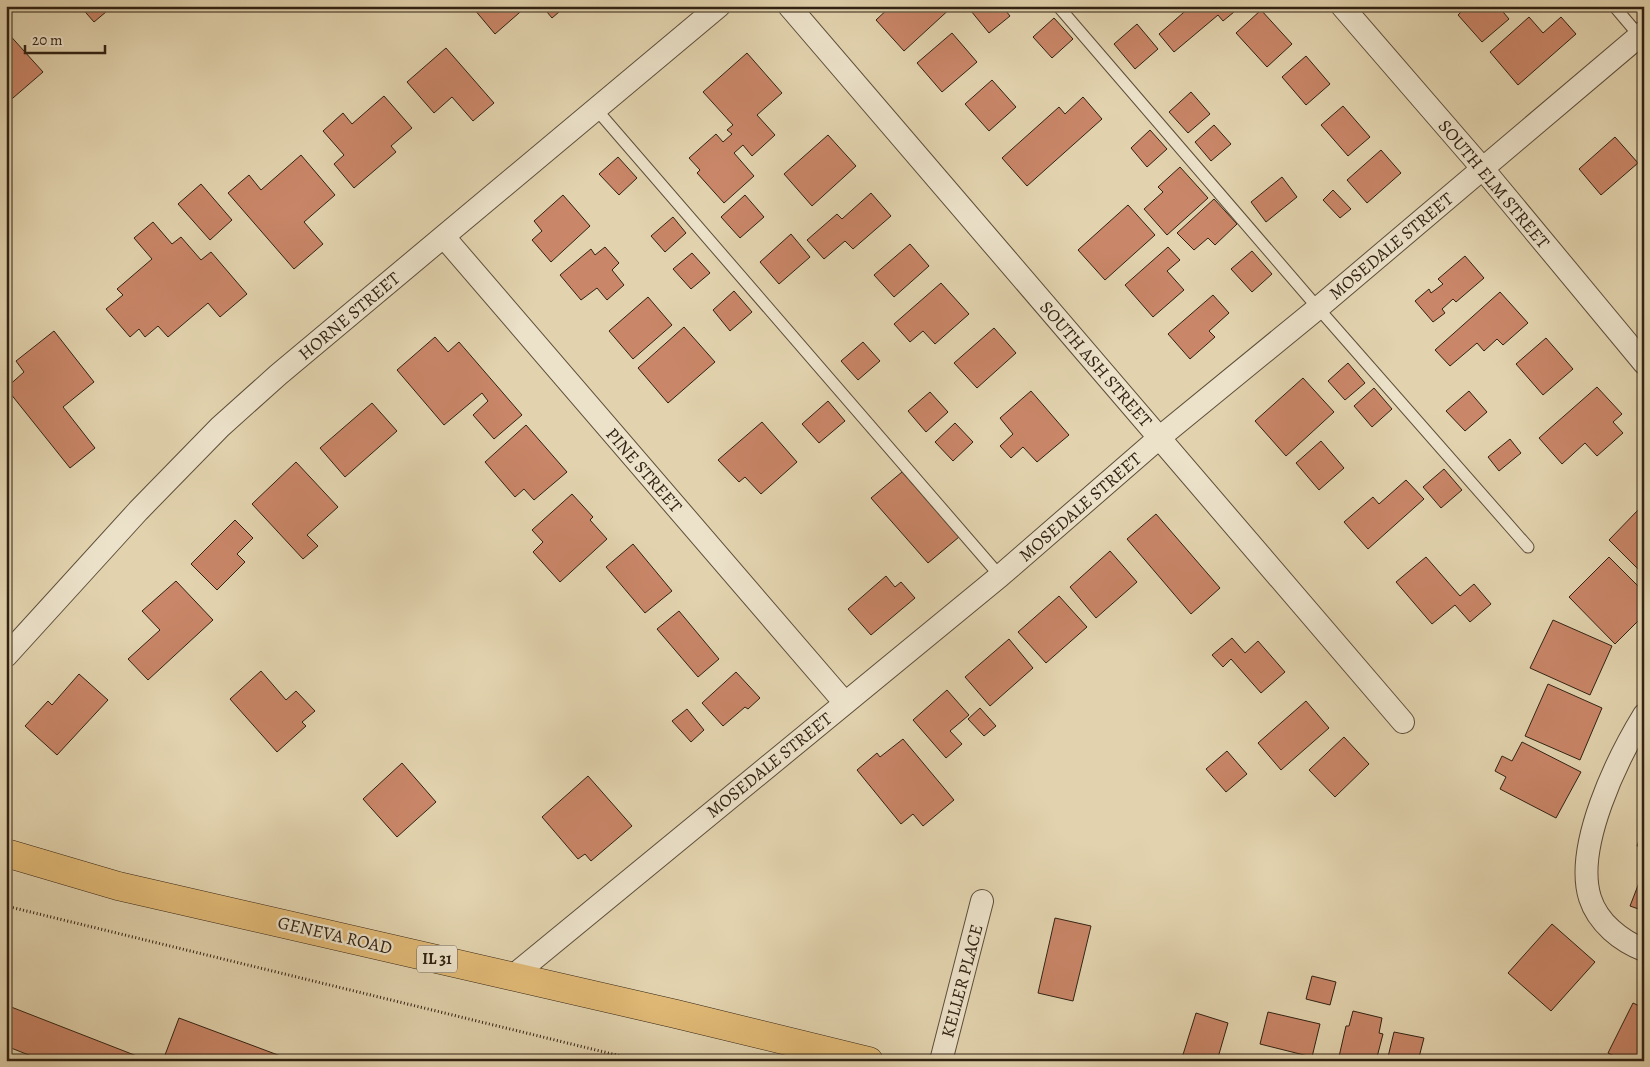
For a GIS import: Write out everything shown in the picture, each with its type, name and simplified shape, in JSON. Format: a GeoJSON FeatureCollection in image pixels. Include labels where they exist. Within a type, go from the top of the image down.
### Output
{"type":"FeatureCollection","features":[{"type":"Feature","properties":{"kind":"main road","name":"GENEVA ROAD"},"geometry":{"type":"LineString","coordinates":[[6,853],[118,886],[513,976],[869,1061]]}},
{"type":"Feature","properties":{"kind":"street","name":"HORNE STREET"},"geometry":{"type":"LineString","coordinates":[[6,656],[138,510],[220,427],[278,375],[719,6]]}},
{"type":"Feature","properties":{"kind":"street","name":"SOUTH ASH STREET"},"geometry":{"type":"LineString","coordinates":[[789,6],[1403,722]]}},
{"type":"Feature","properties":{"kind":"street","name":"SOUTH ELM STREET"},"geometry":{"type":"LineString","coordinates":[[1342,6],[1482,169],[1644,363]]}},
{"type":"Feature","properties":{"kind":"street","name":"MOSEDALE STREET"},"geometry":{"type":"LineString","coordinates":[[513,976],[1000,576],[1159,438],[1318,308],[1642,36]]}},
{"type":"Feature","properties":{"kind":"street","name":"PINE STREET"},"geometry":{"type":"LineString","coordinates":[[444,237],[845,703]]}},
{"type":"Feature","properties":{"kind":"street"},"geometry":{"type":"LineString","coordinates":[[1644,715],[1607,786],[1590,841],[1586,875],[1590,899],[1598,914],[1610,929],[1632,945],[1644,950]]}},
{"type":"Feature","properties":{"kind":"street","name":"KELLER PLACE"},"geometry":{"type":"LineString","coordinates":[[941,1061],[982,901]]}},
{"type":"Feature","properties":{"kind":"lane"},"geometry":{"type":"LineString","coordinates":[[1058,6],[1318,308],[1528,547]]}},
{"type":"Feature","properties":{"kind":"lane"},"geometry":{"type":"LineString","coordinates":[[1614,6],[1642,36]]}},
{"type":"Feature","properties":{"kind":"lane"},"geometry":{"type":"LineString","coordinates":[[596,109],[1000,576]]}},
{"type":"Feature","properties":{"kind":"path"},"geometry":{"type":"LineString","coordinates":[[6,906],[641,1061]]}},
{"type":"Feature","properties":{"kind":"building"},"geometry":{"type":"Polygon","coordinates":[[[80,6],[113,6],[94,22],[80,6]]]}},
{"type":"Feature","properties":{"kind":"building"},"geometry":{"type":"Polygon","coordinates":[[[477,6],[527,6],[495,34],[474,9],[477,6]]]}},
{"type":"Feature","properties":{"kind":"building"},"geometry":{"type":"Polygon","coordinates":[[[542,6],[566,6],[552,18],[542,6]]]}},
{"type":"Feature","properties":{"kind":"building"},"geometry":{"type":"Polygon","coordinates":[[[891,6],[953,6],[904,51],[876,20],[891,6]]]}},
{"type":"Feature","properties":{"kind":"building"},"geometry":{"type":"Polygon","coordinates":[[[977,6],[1002,6],[1010,16],[989,33],[971,11],[977,6]]]}},
{"type":"Feature","properties":{"kind":"building"},"geometry":{"type":"Polygon","coordinates":[[[1191,6],[1230,6],[1234,12],[1223,21],[1218,15],[1174,52],[1159,34],[1191,6]]]}},
{"type":"Feature","properties":{"kind":"building"},"geometry":{"type":"Polygon","coordinates":[[[1467,6],[1498,6],[1509,19],[1482,42],[1458,15],[1467,6]]]}},
{"type":"Feature","properties":{"kind":"building"},"geometry":{"type":"Polygon","coordinates":[[[1261,10],[1292,44],[1267,67],[1236,33],[1261,10]]]}},
{"type":"Feature","properties":{"kind":"building"},"geometry":{"type":"Polygon","coordinates":[[[1529,17],[1543,33],[1561,17],[1576,34],[1518,85],[1490,52],[1529,17]]]}},
{"type":"Feature","properties":{"kind":"building"},"geometry":{"type":"Polygon","coordinates":[[[1054,18],[1073,39],[1052,58],[1033,37],[1054,18]]]}},
{"type":"Feature","properties":{"kind":"building"},"geometry":{"type":"Polygon","coordinates":[[[1137,24],[1158,49],[1135,69],[1114,44],[1137,24]]]}},
{"type":"Feature","properties":{"kind":"building"},"geometry":{"type":"Polygon","coordinates":[[[6,31],[43,72],[6,104],[6,31]]]}},
{"type":"Feature","properties":{"kind":"building"},"geometry":{"type":"Polygon","coordinates":[[[952,33],[977,62],[942,92],[917,63],[952,33]]]}},
{"type":"Feature","properties":{"kind":"building"},"geometry":{"type":"Polygon","coordinates":[[[446,48],[494,103],[473,121],[452,97],[434,113],[407,82],[446,48]]]}},
{"type":"Feature","properties":{"kind":"building"},"geometry":{"type":"Polygon","coordinates":[[[747,53],[782,93],[757,115],[775,135],[752,156],[743,145],[734,153],[754,176],[724,203],[697,173],[700,170],[689,158],[716,134],[723,142],[732,134],[727,130],[733,125],[703,92],[747,53]]]}},
{"type":"Feature","properties":{"kind":"building"},"geometry":{"type":"Polygon","coordinates":[[[1306,56],[1330,84],[1306,105],[1282,77],[1306,56]]]}},
{"type":"Feature","properties":{"kind":"building"},"geometry":{"type":"Polygon","coordinates":[[[992,80],[1016,107],[989,131],[965,104],[992,80]]]}},
{"type":"Feature","properties":{"kind":"building"},"geometry":{"type":"Polygon","coordinates":[[[1191,92],[1210,114],[1188,133],[1169,112],[1191,92]]]}},
{"type":"Feature","properties":{"kind":"building"},"geometry":{"type":"Polygon","coordinates":[[[384,96],[412,128],[391,146],[396,152],[354,188],[334,164],[344,155],[323,131],[343,113],[352,124],[384,96]]]}},
{"type":"Feature","properties":{"kind":"building"},"geometry":{"type":"Polygon","coordinates":[[[1083,97],[1102,119],[1027,186],[1002,158],[1059,107],[1065,114],[1083,97]]]}},
{"type":"Feature","properties":{"kind":"building"},"geometry":{"type":"Polygon","coordinates":[[[1343,106],[1370,137],[1348,156],[1321,125],[1343,106]]]}},
{"type":"Feature","properties":{"kind":"building"},"geometry":{"type":"Polygon","coordinates":[[[1214,125],[1231,144],[1211,161],[1195,142],[1214,125]]]}},
{"type":"Feature","properties":{"kind":"building"},"geometry":{"type":"Polygon","coordinates":[[[1150,130],[1167,149],[1147,167],[1131,148],[1150,130]]]}},
{"type":"Feature","properties":{"kind":"building"},"geometry":{"type":"Polygon","coordinates":[[[828,135],[856,166],[812,206],[784,174],[828,135]]]}},
{"type":"Feature","properties":{"kind":"building"},"geometry":{"type":"Polygon","coordinates":[[[1615,137],[1638,163],[1601,195],[1579,169],[1615,137]]]}},
{"type":"Feature","properties":{"kind":"building"},"geometry":{"type":"Polygon","coordinates":[[[1381,150],[1401,173],[1367,203],[1347,180],[1381,150]]]}},
{"type":"Feature","properties":{"kind":"building"},"geometry":{"type":"Polygon","coordinates":[[[301,155],[335,195],[304,222],[323,244],[294,269],[228,193],[249,175],[261,190],[301,155]]]}},
{"type":"Feature","properties":{"kind":"building"},"geometry":{"type":"Polygon","coordinates":[[[618,157],[637,178],[619,195],[599,174],[618,157]]]}},
{"type":"Feature","properties":{"kind":"building"},"geometry":{"type":"Polygon","coordinates":[[[1180,167],[1208,198],[1167,235],[1144,209],[1163,192],[1158,187],[1180,167]]]}},
{"type":"Feature","properties":{"kind":"building"},"geometry":{"type":"Polygon","coordinates":[[[1282,177],[1297,197],[1266,222],[1251,202],[1282,177]]]}},
{"type":"Feature","properties":{"kind":"building"},"geometry":{"type":"Polygon","coordinates":[[[201,184],[232,220],[210,240],[178,204],[201,184]]]}},
{"type":"Feature","properties":{"kind":"building"},"geometry":{"type":"Polygon","coordinates":[[[1333,190],[1351,209],[1340,218],[1323,200],[1333,190]]]}},
{"type":"Feature","properties":{"kind":"building"},"geometry":{"type":"Polygon","coordinates":[[[871,193],[891,216],[853,249],[845,241],[824,259],[807,240],[837,214],[842,219],[871,193]]]}},
{"type":"Feature","properties":{"kind":"building"},"geometry":{"type":"Polygon","coordinates":[[[563,195],[590,226],[551,262],[532,240],[542,231],[534,221],[563,195]]]}},
{"type":"Feature","properties":{"kind":"building"},"geometry":{"type":"Polygon","coordinates":[[[745,195],[764,217],[740,238],[721,217],[745,195]]]}},
{"type":"Feature","properties":{"kind":"building"},"geometry":{"type":"Polygon","coordinates":[[[1214,199],[1237,224],[1215,245],[1208,238],[1194,250],[1177,233],[1214,199]]]}},
{"type":"Feature","properties":{"kind":"building"},"geometry":{"type":"Polygon","coordinates":[[[1128,205],[1155,235],[1105,280],[1078,250],[1128,205]]]}},
{"type":"Feature","properties":{"kind":"building"},"geometry":{"type":"Polygon","coordinates":[[[673,217],[686,233],[665,252],[651,236],[673,217]]]}},
{"type":"Feature","properties":{"kind":"building"},"geometry":{"type":"Polygon","coordinates":[[[153,222],[172,244],[181,237],[201,260],[211,252],[247,294],[220,317],[208,303],[168,337],[158,326],[145,337],[139,329],[130,337],[106,309],[123,295],[117,289],[152,259],[134,238],[153,222]]]}},
{"type":"Feature","properties":{"kind":"building"},"geometry":{"type":"Polygon","coordinates":[[[791,234],[810,257],[779,284],[760,262],[791,234]]]}},
{"type":"Feature","properties":{"kind":"building"},"geometry":{"type":"Polygon","coordinates":[[[910,244],[929,266],[894,297],[874,275],[910,244]]]}},
{"type":"Feature","properties":{"kind":"building"},"geometry":{"type":"Polygon","coordinates":[[[605,247],[619,263],[612,270],[624,285],[607,300],[597,288],[581,300],[560,275],[591,249],[595,255],[605,247]]]}},
{"type":"Feature","properties":{"kind":"building"},"geometry":{"type":"Polygon","coordinates":[[[1168,247],[1180,260],[1167,271],[1184,290],[1153,317],[1125,285],[1168,247]]]}},
{"type":"Feature","properties":{"kind":"building"},"geometry":{"type":"Polygon","coordinates":[[[1252,251],[1272,274],[1252,292],[1231,269],[1252,251]]]}},
{"type":"Feature","properties":{"kind":"building"},"geometry":{"type":"Polygon","coordinates":[[[692,253],[710,273],[691,289],[673,269],[692,253]]]}},
{"type":"Feature","properties":{"kind":"building"},"geometry":{"type":"Polygon","coordinates":[[[1465,256],[1484,278],[1456,302],[1453,299],[1442,309],[1445,313],[1433,322],[1415,301],[1429,289],[1431,293],[1443,284],[1438,279],[1465,256]]]}},
{"type":"Feature","properties":{"kind":"building"},"geometry":{"type":"Polygon","coordinates":[[[941,283],[969,314],[935,344],[923,331],[910,342],[894,324],[941,283]]]}},
{"type":"Feature","properties":{"kind":"building"},"geometry":{"type":"Polygon","coordinates":[[[734,291],[752,312],[730,331],[713,310],[734,291]]]}},
{"type":"Feature","properties":{"kind":"building"},"geometry":{"type":"Polygon","coordinates":[[[1500,292],[1528,323],[1503,345],[1497,339],[1484,351],[1477,343],[1450,366],[1435,350],[1500,292]]]}},
{"type":"Feature","properties":{"kind":"building"},"geometry":{"type":"Polygon","coordinates":[[[1213,295],[1229,313],[1209,331],[1215,337],[1190,359],[1168,334],[1213,295]]]}},
{"type":"Feature","properties":{"kind":"building"},"geometry":{"type":"Polygon","coordinates":[[[648,297],[672,325],[633,359],[609,331],[648,297]]]}},
{"type":"Feature","properties":{"kind":"building"},"geometry":{"type":"Polygon","coordinates":[[[684,327],[715,362],[668,403],[638,368],[684,327]]]}},
{"type":"Feature","properties":{"kind":"building"},"geometry":{"type":"Polygon","coordinates":[[[994,328],[1016,353],[977,388],[954,363],[994,328]]]}},
{"type":"Feature","properties":{"kind":"building"},"geometry":{"type":"Polygon","coordinates":[[[54,331],[94,382],[63,407],[95,448],[70,468],[6,388],[24,372],[16,361],[54,331]]]}},
{"type":"Feature","properties":{"kind":"building"},"geometry":{"type":"Polygon","coordinates":[[[435,337],[448,352],[459,342],[522,415],[494,439],[473,415],[488,401],[482,393],[444,425],[397,370],[435,337]]]}},
{"type":"Feature","properties":{"kind":"building"},"geometry":{"type":"Polygon","coordinates":[[[1546,338],[1573,369],[1543,395],[1516,364],[1546,338]]]}},
{"type":"Feature","properties":{"kind":"building"},"geometry":{"type":"Polygon","coordinates":[[[863,342],[880,361],[858,380],[841,361],[863,342]]]}},
{"type":"Feature","properties":{"kind":"building"},"geometry":{"type":"Polygon","coordinates":[[[1348,363],[1365,383],[1345,400],[1328,381],[1348,363]]]}},
{"type":"Feature","properties":{"kind":"building"},"geometry":{"type":"Polygon","coordinates":[[[1303,378],[1334,412],[1286,456],[1255,421],[1303,378]]]}},
{"type":"Feature","properties":{"kind":"building"},"geometry":{"type":"Polygon","coordinates":[[[1597,387],[1622,414],[1613,422],[1623,433],[1597,456],[1585,443],[1562,464],[1539,438],[1597,387]]]}},
{"type":"Feature","properties":{"kind":"building"},"geometry":{"type":"Polygon","coordinates":[[[1374,388],[1392,409],[1372,427],[1354,406],[1374,388]]]}},
{"type":"Feature","properties":{"kind":"building"},"geometry":{"type":"Polygon","coordinates":[[[1031,391],[1069,435],[1037,462],[1023,447],[1011,458],[1000,446],[1013,434],[1000,418],[1031,391]]]}},
{"type":"Feature","properties":{"kind":"building"},"geometry":{"type":"Polygon","coordinates":[[[1469,391],[1487,412],[1465,431],[1446,411],[1469,391]]]}},
{"type":"Feature","properties":{"kind":"building"},"geometry":{"type":"Polygon","coordinates":[[[930,392],[948,412],[926,432],[908,411],[930,392]]]}},
{"type":"Feature","properties":{"kind":"building"},"geometry":{"type":"Polygon","coordinates":[[[828,401],[845,421],[819,443],[802,424],[828,401]]]}},
{"type":"Feature","properties":{"kind":"building"},"geometry":{"type":"Polygon","coordinates":[[[372,403],[397,431],[345,477],[320,448],[372,403]]]}},
{"type":"Feature","properties":{"kind":"building"},"geometry":{"type":"Polygon","coordinates":[[[762,422],[797,462],[761,494],[745,477],[739,482],[718,460],[762,422]]]}},
{"type":"Feature","properties":{"kind":"building"},"geometry":{"type":"Polygon","coordinates":[[[955,423],[973,442],[953,461],[935,442],[955,423]]]}},
{"type":"Feature","properties":{"kind":"building"},"geometry":{"type":"Polygon","coordinates":[[[526,425],[567,472],[534,500],[524,489],[515,497],[485,462],[526,425]]]}},
{"type":"Feature","properties":{"kind":"building"},"geometry":{"type":"Polygon","coordinates":[[[1510,439],[1521,453],[1499,471],[1488,457],[1510,439]]]}},
{"type":"Feature","properties":{"kind":"building"},"geometry":{"type":"Polygon","coordinates":[[[1321,441],[1344,468],[1319,490],[1296,463],[1321,441]]]}},
{"type":"Feature","properties":{"kind":"building"},"geometry":{"type":"Polygon","coordinates":[[[296,462],[338,507],[307,535],[318,546],[303,559],[252,504],[296,462]]]}},
{"type":"Feature","properties":{"kind":"building"},"geometry":{"type":"Polygon","coordinates":[[[1444,469],[1462,490],[1441,508],[1423,487],[1444,469]]]}},
{"type":"Feature","properties":{"kind":"building"},"geometry":{"type":"Polygon","coordinates":[[[902,472],[959,537],[928,563],[871,498],[902,472]]]}},
{"type":"Feature","properties":{"kind":"building"},"geometry":{"type":"Polygon","coordinates":[[[1406,480],[1424,499],[1368,549],[1344,522],[1373,497],[1379,504],[1406,480]]]}},
{"type":"Feature","properties":{"kind":"building"},"geometry":{"type":"Polygon","coordinates":[[[572,494],[593,517],[590,520],[607,539],[560,582],[533,552],[543,542],[532,530],[572,494]]]}},
{"type":"Feature","properties":{"kind":"building"},"geometry":{"type":"Polygon","coordinates":[[[1639,509],[1644,514],[1644,575],[1609,540],[1639,509]]]}},
{"type":"Feature","properties":{"kind":"building"},"geometry":{"type":"Polygon","coordinates":[[[1156,514],[1220,588],[1191,614],[1127,539],[1156,514]]]}},
{"type":"Feature","properties":{"kind":"building"},"geometry":{"type":"Polygon","coordinates":[[[235,520],[253,538],[237,554],[245,562],[217,590],[191,564],[235,520]]]}},
{"type":"Feature","properties":{"kind":"building"},"geometry":{"type":"Polygon","coordinates":[[[633,544],[672,591],[645,613],[606,567],[633,544]]]}},
{"type":"Feature","properties":{"kind":"building"},"geometry":{"type":"Polygon","coordinates":[[[1110,551],[1137,582],[1096,618],[1070,587],[1110,551]]]}},
{"type":"Feature","properties":{"kind":"building"},"geometry":{"type":"Polygon","coordinates":[[[1426,557],[1460,596],[1474,584],[1491,604],[1470,622],[1455,605],[1432,624],[1396,582],[1426,557]]]}},
{"type":"Feature","properties":{"kind":"building"},"geometry":{"type":"Polygon","coordinates":[[[1609,557],[1644,592],[1644,615],[1615,644],[1569,597],[1609,557]]]}},
{"type":"Feature","properties":{"kind":"building"},"geometry":{"type":"Polygon","coordinates":[[[886,576],[895,587],[901,582],[915,598],[871,635],[848,609],[886,576]]]}},
{"type":"Feature","properties":{"kind":"building"},"geometry":{"type":"Polygon","coordinates":[[[176,581],[213,620],[148,680],[128,659],[160,630],[142,611],[176,581]]]}},
{"type":"Feature","properties":{"kind":"building"},"geometry":{"type":"Polygon","coordinates":[[[1059,596],[1087,627],[1046,663],[1018,632],[1059,596]]]}},
{"type":"Feature","properties":{"kind":"building"},"geometry":{"type":"Polygon","coordinates":[[[679,611],[719,659],[698,677],[657,629],[679,611]]]}},
{"type":"Feature","properties":{"kind":"building"},"geometry":{"type":"Polygon","coordinates":[[[1553,620],[1612,646],[1590,695],[1530,668],[1553,620]]]}},
{"type":"Feature","properties":{"kind":"building"},"geometry":{"type":"Polygon","coordinates":[[[1232,638],[1245,653],[1258,641],[1285,672],[1261,693],[1231,659],[1223,667],[1212,655],[1232,638]]]}},
{"type":"Feature","properties":{"kind":"building"},"geometry":{"type":"Polygon","coordinates":[[[1009,639],[1033,668],[990,706],[965,677],[1009,639]]]}},
{"type":"Feature","properties":{"kind":"building"},"geometry":{"type":"Polygon","coordinates":[[[261,671],[286,700],[296,691],[315,711],[302,722],[306,726],[277,752],[230,699],[261,671]]]}},
{"type":"Feature","properties":{"kind":"building"},"geometry":{"type":"Polygon","coordinates":[[[736,672],[760,698],[748,709],[745,707],[723,726],[702,703],[736,672]]]}},
{"type":"Feature","properties":{"kind":"building"},"geometry":{"type":"Polygon","coordinates":[[[79,674],[108,700],[57,755],[25,726],[48,701],[52,705],[79,674]]]}},
{"type":"Feature","properties":{"kind":"building"},"geometry":{"type":"Polygon","coordinates":[[[1548,684],[1602,708],[1580,760],[1525,736],[1548,684]]]}},
{"type":"Feature","properties":{"kind":"building"},"geometry":{"type":"Polygon","coordinates":[[[947,690],[969,715],[950,731],[962,744],[946,758],[913,720],[947,690]]]}},
{"type":"Feature","properties":{"kind":"building"},"geometry":{"type":"Polygon","coordinates":[[[1306,701],[1329,728],[1281,770],[1258,743],[1306,701]]]}},
{"type":"Feature","properties":{"kind":"building"},"geometry":{"type":"Polygon","coordinates":[[[980,708],[996,726],[984,736],[968,719],[980,708]]]}},
{"type":"Feature","properties":{"kind":"building"},"geometry":{"type":"Polygon","coordinates":[[[687,709],[704,730],[691,742],[672,721],[687,709]]]}},
{"type":"Feature","properties":{"kind":"building"},"geometry":{"type":"Polygon","coordinates":[[[1344,737],[1369,764],[1335,797],[1309,770],[1344,737]]]}},
{"type":"Feature","properties":{"kind":"building"},"geometry":{"type":"Polygon","coordinates":[[[903,739],[954,800],[923,826],[913,814],[901,824],[857,770],[877,753],[880,757],[903,739]]]}},
{"type":"Feature","properties":{"kind":"building"},"geometry":{"type":"Polygon","coordinates":[[[1522,742],[1581,772],[1556,818],[1500,789],[1506,777],[1495,771],[1502,756],[1512,761],[1522,742]]]}},
{"type":"Feature","properties":{"kind":"building"},"geometry":{"type":"Polygon","coordinates":[[[1227,751],[1247,774],[1226,792],[1206,769],[1227,751]]]}},
{"type":"Feature","properties":{"kind":"building"},"geometry":{"type":"Polygon","coordinates":[[[402,763],[436,802],[397,837],[363,799],[402,763]]]}},
{"type":"Feature","properties":{"kind":"building"},"geometry":{"type":"Polygon","coordinates":[[[588,776],[632,826],[591,861],[585,854],[578,859],[542,817],[588,776]]]}},
{"type":"Feature","properties":{"kind":"building"},"geometry":{"type":"Polygon","coordinates":[[[1644,825],[1644,848],[1637,846],[1644,825]]]}},
{"type":"Feature","properties":{"kind":"building"},"geometry":{"type":"Polygon","coordinates":[[[1644,870],[1644,911],[1630,906],[1644,870]]]}},
{"type":"Feature","properties":{"kind":"building"},"geometry":{"type":"Polygon","coordinates":[[[1055,918],[1091,926],[1073,1001],[1038,993],[1055,918]]]}},
{"type":"Feature","properties":{"kind":"building"},"geometry":{"type":"Polygon","coordinates":[[[1552,924],[1595,962],[1551,1011],[1508,973],[1552,924]]]}},
{"type":"Feature","properties":{"kind":"building"},"geometry":{"type":"Polygon","coordinates":[[[1312,976],[1336,982],[1330,1005],[1306,999],[1312,976]]]}},
{"type":"Feature","properties":{"kind":"building"},"geometry":{"type":"Polygon","coordinates":[[[1633,1003],[1644,1008],[1644,1061],[1624,1061],[1608,1053],[1633,1003]]]}},
{"type":"Feature","properties":{"kind":"building"},"geometry":{"type":"Polygon","coordinates":[[[6,1005],[142,1058],[141,1061],[44,1061],[6,1046],[6,1005]]]}},
{"type":"Feature","properties":{"kind":"building"},"geometry":{"type":"Polygon","coordinates":[[[1353,1011],[1382,1018],[1379,1033],[1383,1034],[1376,1061],[1338,1061],[1346,1026],[1349,1026],[1353,1011]]]}},
{"type":"Feature","properties":{"kind":"building"},"geometry":{"type":"Polygon","coordinates":[[[1268,1012],[1320,1024],[1312,1057],[1260,1044],[1268,1012]]]}},
{"type":"Feature","properties":{"kind":"building"},"geometry":{"type":"Polygon","coordinates":[[[1196,1013],[1228,1023],[1217,1061],[1181,1061],[1196,1013]]]}},
{"type":"Feature","properties":{"kind":"building"},"geometry":{"type":"Polygon","coordinates":[[[179,1018],[294,1061],[181,1061],[165,1055],[179,1018]]]}},
{"type":"Feature","properties":{"kind":"building"},"geometry":{"type":"Polygon","coordinates":[[[1394,1032],[1424,1038],[1418,1061],[1387,1061],[1394,1032]]]}}]}
